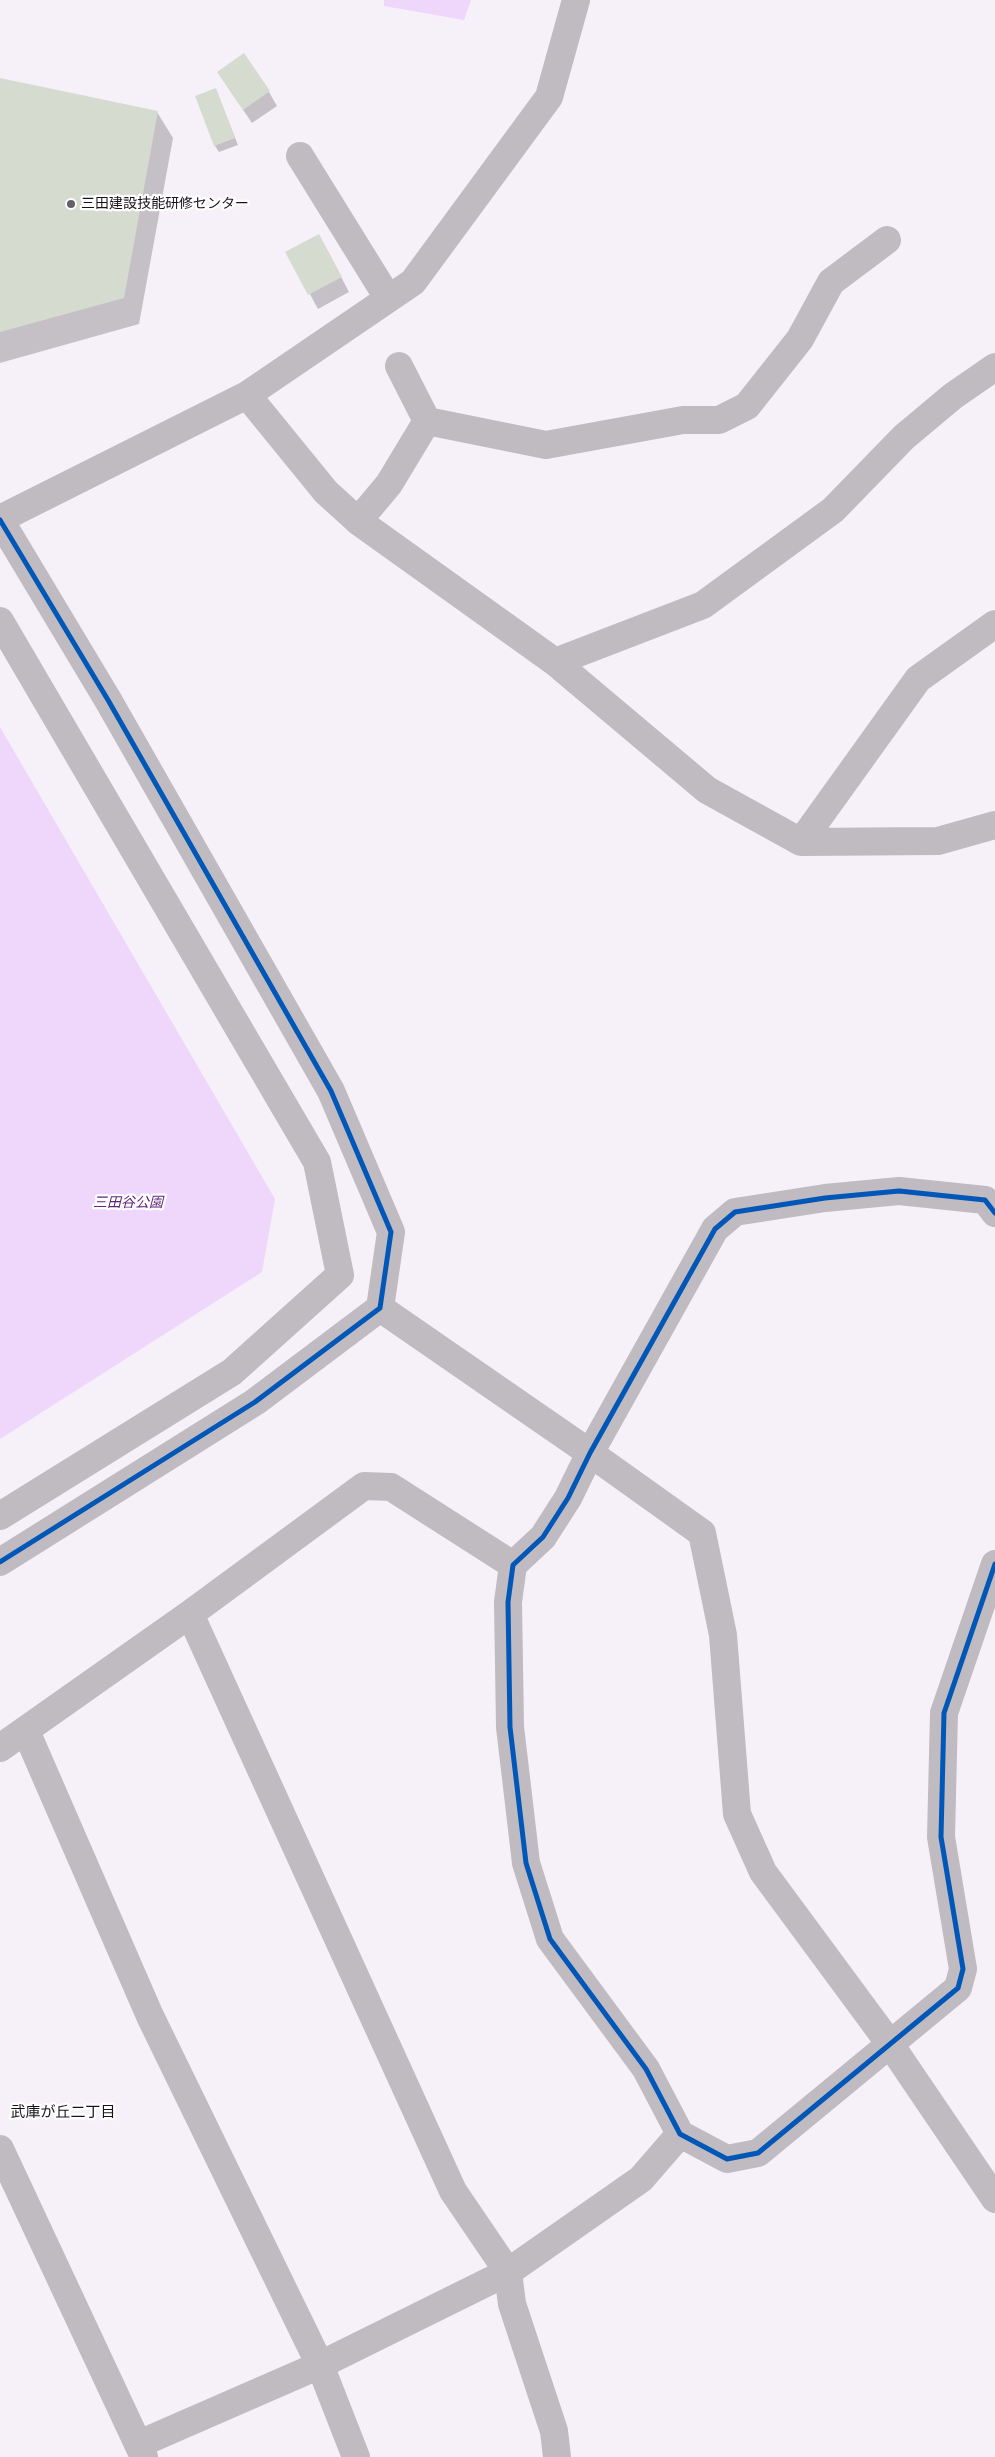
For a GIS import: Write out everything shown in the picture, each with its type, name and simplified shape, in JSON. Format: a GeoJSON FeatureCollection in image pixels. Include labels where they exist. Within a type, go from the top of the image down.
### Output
{"type":"FeatureCollection","features":[{"type":"Feature","properties":{"kind":"street"},"geometry":{"type":"LineString","coordinates":[[0,1562],[255,1402],[380,1308],[391,1232],[331,1091],[108,700],[0,520],[246,395],[413,282],[549,97],[576,0]]}},
{"type":"Feature","properties":{"kind":"street"},"geometry":{"type":"LineString","coordinates":[[300,156],[388,298]]}},
{"type":"Feature","properties":{"kind":"street"},"geometry":{"type":"LineString","coordinates":[[427,421],[546,445],[683,420],[719,420],[747,406],[800,339],[831,282],[887,240]]}},
{"type":"Feature","properties":{"kind":"street"},"geometry":{"type":"LineString","coordinates":[[399,366],[427,421]]}},
{"type":"Feature","properties":{"kind":"street"},"geometry":{"type":"LineString","coordinates":[[555,662],[703,605],[833,510],[904,437],[953,396],[995,367]]}},
{"type":"Feature","properties":{"kind":"street"},"geometry":{"type":"LineString","coordinates":[[246,395],[326,492],[358,521],[555,662],[707,790],[801,842],[938,841],[995,825]]}},
{"type":"Feature","properties":{"kind":"street"},"geometry":{"type":"LineString","coordinates":[[358,521],[389,484],[427,421]]}},
{"type":"Feature","properties":{"kind":"street"},"geometry":{"type":"LineString","coordinates":[[0,621],[317,1162],[340,1275],[232,1372],[0,1516]]}},
{"type":"Feature","properties":{"kind":"street"},"geometry":{"type":"LineString","coordinates":[[801,842],[918,679],[995,624]]}},
{"type":"Feature","properties":{"kind":"street"},"geometry":{"type":"LineString","coordinates":[[995,1213],[985,1200],[899,1192],[826,1198],[735,1212],[715,1229],[590,1453],[568,1498],[543,1537],[513,1565],[508,1602],[510,1727],[526,1862],[550,1939],[646,2069],[680,2134],[727,2159],[758,2152],[958,1988],[963,1969],[941,1837],[944,1713],[995,1564]]}},
{"type":"Feature","properties":{"kind":"street"},"geometry":{"type":"LineString","coordinates":[[380,1308],[590,1453],[702,1534],[723,1635],[737,1814],[763,1872],[890,2044],[995,2199]]}},
{"type":"Feature","properties":{"kind":"street"},"geometry":{"type":"LineString","coordinates":[[0,1748],[190,1614],[364,1486],[391,1487],[513,1565]]}},
{"type":"Feature","properties":{"kind":"street"},"geometry":{"type":"LineString","coordinates":[[190,1614],[453,2191],[508,2272],[512,2304],[554,2432],[557,2457]]}},
{"type":"Feature","properties":{"kind":"street"},"geometry":{"type":"LineString","coordinates":[[26,1731],[150,2016],[320,2365],[356,2457]]}},
{"type":"Feature","properties":{"kind":"street"},"geometry":{"type":"LineString","coordinates":[[0,2149],[141,2450],[320,2365],[508,2272],[641,2179],[680,2134]]}},
{"type":"Feature","properties":{"kind":"green space"},"geometry":{"type":"Polygon","coordinates":[[[384,0],[471,0],[464,20],[384,6],[384,0]]]}},
{"type":"Feature","properties":{"kind":"green space","name":"三田谷公園"},"geometry":{"type":"Polygon","coordinates":[[[0,727],[275,1199],[262,1272],[0,1439],[0,727]]]}},
{"type":"Feature","properties":{"kind":"building"},"geometry":{"type":"Polygon","coordinates":[[[244,53],[270,91],[243,110],[217,72],[244,53]]]}},
{"type":"Feature","properties":{"kind":"building","name":"三田建設技能研修センター"},"geometry":{"type":"Polygon","coordinates":[[[0,78],[158,111],[124,298],[0,332],[0,78]]]}},
{"type":"Feature","properties":{"kind":"building"},"geometry":{"type":"Polygon","coordinates":[[[216,88],[235,138],[214,146],[195,96],[216,88]]]}},
{"type":"Feature","properties":{"kind":"building"},"geometry":{"type":"Polygon","coordinates":[[[319,234],[342,277],[308,295],[285,252],[319,234]]]}},
{"type":"Feature","properties":{"kind":"cycle path"},"geometry":{"type":"LineString","coordinates":[[0,520],[108,700],[331,1091],[391,1232],[380,1308],[255,1402],[0,1562]]}},
{"type":"Feature","properties":{"kind":"cycle path"},"geometry":{"type":"LineString","coordinates":[[995,1213],[985,1200],[899,1191],[825,1198],[735,1212],[715,1229],[590,1453],[568,1498],[543,1537],[513,1565],[508,1602],[510,1727],[526,1863],[550,1939],[646,2069],[680,2134],[727,2159],[758,2153],[958,1988],[963,1969],[941,1837],[944,1713],[995,1564]]}},
{"type":"Feature","properties":{"kind":"place","name":"三田建設技能研修センター"},"geometry":{"type":"Point","coordinates":[71,204]}},
{"type":"Feature","properties":{"kind":"district","name":"武庫が丘二丁目"},"geometry":{"type":"Point","coordinates":[63,2113]}}]}
